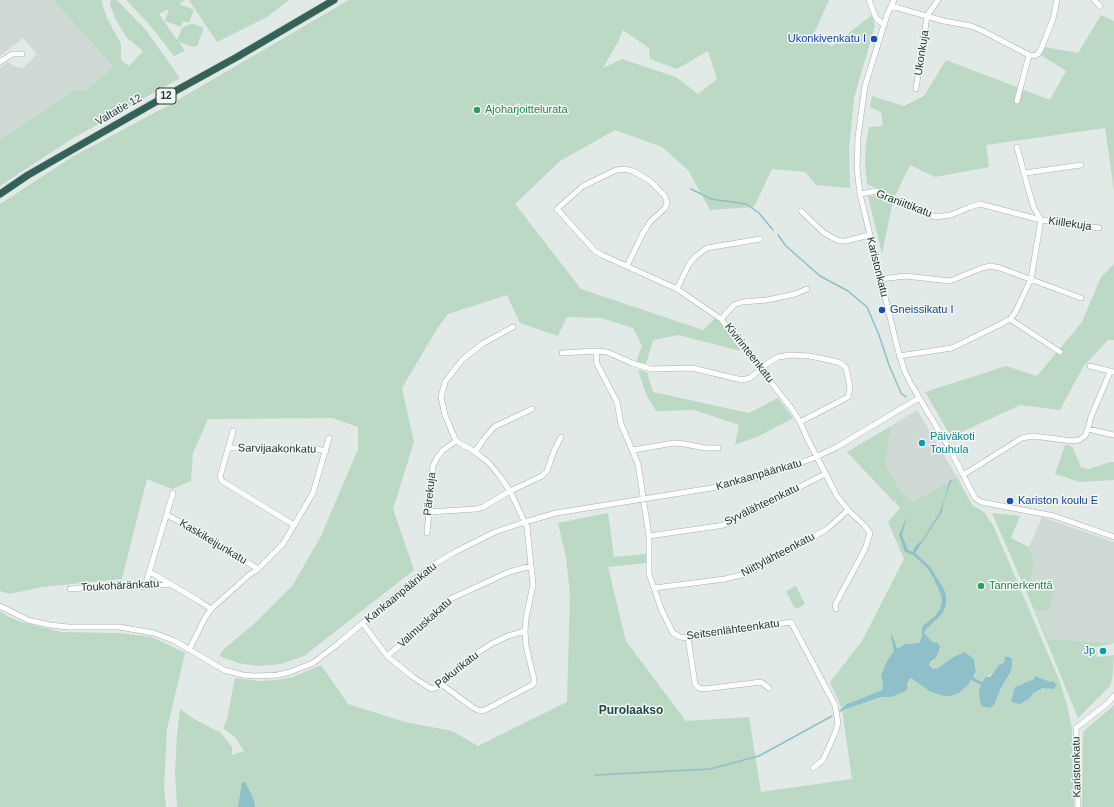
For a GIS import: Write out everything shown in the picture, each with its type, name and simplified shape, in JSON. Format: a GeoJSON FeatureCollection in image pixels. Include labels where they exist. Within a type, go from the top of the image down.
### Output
{"type":"FeatureCollection","features":[{"type":"Feature","properties":{"kind":"highway","name":"Valtatie 12"},"geometry":{"type":"LineString","coordinates":[[0,194],[159,100],[237,57],[334,0]]}},
{"type":"Feature","properties":{"kind":"street"},"geometry":{"type":"LineString","coordinates":[[869,0],[876,18],[884,25]]}},
{"type":"Feature","properties":{"kind":"street","name":"Karistonkatu"},"geometry":{"type":"LineString","coordinates":[[894,0],[884,25],[864,86],[857,151],[857,168],[860,194],[869,235],[881,278],[899,356],[908,378],[951,451],[975,498],[981,502],[1054,516],[1114,537]]}},
{"type":"Feature","properties":{"kind":"street"},"geometry":{"type":"LineString","coordinates":[[927,16],[938,0]]}},
{"type":"Feature","properties":{"kind":"street"},"geometry":{"type":"LineString","coordinates":[[891,6],[944,21],[972,26],[1029,55],[1034,56],[1038,54],[1041,49],[1053,19],[1057,0]]}},
{"type":"Feature","properties":{"kind":"street"},"geometry":{"type":"LineString","coordinates":[[1094,0],[1100,6]]}},
{"type":"Feature","properties":{"kind":"street","name":"Ukonkuja"},"geometry":{"type":"LineString","coordinates":[[916,89],[927,16]]}},
{"type":"Feature","properties":{"kind":"street"},"geometry":{"type":"LineString","coordinates":[[0,62],[12,54],[22,54]]}},
{"type":"Feature","properties":{"kind":"street"},"geometry":{"type":"LineString","coordinates":[[1017,101],[1029,55]]}},
{"type":"Feature","properties":{"kind":"street"},"geometry":{"type":"LineString","coordinates":[[899,356],[952,348],[1010,319],[1015,314],[1031,279],[1040,220],[1032,201],[1017,147]]}},
{"type":"Feature","properties":{"kind":"street"},"geometry":{"type":"LineString","coordinates":[[1025,173],[1081,165]]}},
{"type":"Feature","properties":{"kind":"street","name":"Kivirinteenkatu"},"geometry":{"type":"LineString","coordinates":[[627,266],[643,233],[650,222],[665,208],[667,203],[665,196],[650,181],[633,171],[624,169],[616,170],[583,186],[557,209],[595,251],[627,266],[677,289],[721,319],[785,399],[800,422],[816,457],[837,496],[870,533],[865,549],[835,605],[836,609]]}},
{"type":"Feature","properties":{"kind":"street","name":"Graniittikatu"},"geometry":{"type":"LineString","coordinates":[[860,194],[876,191],[936,217],[951,215],[980,204],[1040,220]]}},
{"type":"Feature","properties":{"kind":"street"},"geometry":{"type":"LineString","coordinates":[[801,211],[824,233],[839,242],[869,235]]}},
{"type":"Feature","properties":{"kind":"street","name":"Kiillekuja"},"geometry":{"type":"LineString","coordinates":[[1040,220],[1099,228]]}},
{"type":"Feature","properties":{"kind":"street"},"geometry":{"type":"LineString","coordinates":[[677,289],[692,260],[707,248],[760,239]]}},
{"type":"Feature","properties":{"kind":"street"},"geometry":{"type":"LineString","coordinates":[[881,278],[905,276],[950,281],[982,268],[991,266],[1081,298]]}},
{"type":"Feature","properties":{"kind":"street"},"geometry":{"type":"LineString","coordinates":[[721,319],[734,305],[742,302],[767,300],[795,294],[807,289]]}},
{"type":"Feature","properties":{"kind":"street"},"geometry":{"type":"LineString","coordinates":[[1010,319],[1060,352]]}},
{"type":"Feature","properties":{"kind":"street"},"geometry":{"type":"LineString","coordinates":[[441,684],[475,709],[480,711],[485,710],[534,683],[526,646],[525,631],[526,618],[533,585],[527,527],[510,491],[488,462],[475,452],[456,441],[445,415],[441,397],[445,382],[462,360],[482,344],[513,327]]}},
{"type":"Feature","properties":{"kind":"street","name":"Seitsenlähteenkatu"},"geometry":{"type":"LineString","coordinates":[[596,351],[597,364],[616,402],[620,424],[638,464],[649,536],[650,574],[662,611],[673,632],[680,637],[688,638],[791,622],[835,705],[838,723],[823,760],[813,768]]}},
{"type":"Feature","properties":{"kind":"street"},"geometry":{"type":"LineString","coordinates":[[562,352],[607,352],[632,363],[651,369],[692,368],[736,380],[746,380],[778,357],[790,355],[802,355],[838,362],[843,365],[846,368],[850,387],[848,397],[800,422]]}},
{"type":"Feature","properties":{"kind":"street"},"geometry":{"type":"LineString","coordinates":[[963,475],[1022,438],[1033,436],[1072,441],[1079,440],[1085,436],[1091,417],[1112,372],[1090,366]]}},
{"type":"Feature","properties":{"kind":"street","name":"Kankaanpäänkatu"},"geometry":{"type":"LineString","coordinates":[[0,606],[20,616],[50,625],[68,627],[119,627],[165,636],[215,666],[234,673],[254,676],[278,675],[313,663],[363,624],[432,566],[474,542],[496,532],[556,513],[724,486],[777,472],[816,457],[856,436],[919,398]]}},
{"type":"Feature","properties":{"kind":"street"},"geometry":{"type":"LineString","coordinates":[[475,452],[494,427],[532,409]]}},
{"type":"Feature","properties":{"kind":"street"},"geometry":{"type":"LineString","coordinates":[[1088,429],[1114,435]]}},
{"type":"Feature","properties":{"kind":"street"},"geometry":{"type":"LineString","coordinates":[[233,431],[220,477],[222,481],[294,525]]}},
{"type":"Feature","properties":{"kind":"street"},"geometry":{"type":"LineString","coordinates":[[428,512],[476,509],[483,507],[510,491],[542,476],[548,471],[554,450],[561,437]]}},
{"type":"Feature","properties":{"kind":"street"},"geometry":{"type":"LineString","coordinates":[[189,650],[204,618],[211,609],[249,575],[258,569],[283,544],[313,493],[330,438]]}},
{"type":"Feature","properties":{"kind":"street","name":"Pärekuja"},"geometry":{"type":"LineString","coordinates":[[427,533],[433,466],[442,450],[456,441]]}},
{"type":"Feature","properties":{"kind":"street"},"geometry":{"type":"LineString","coordinates":[[633,450],[674,443],[706,448],[718,448]]}},
{"type":"Feature","properties":{"kind":"street","name":"Sarvijaakonkatu"},"geometry":{"type":"LineString","coordinates":[[228,448],[312,448],[326,451]]}},
{"type":"Feature","properties":{"kind":"street","name":"Syvälähteenkatu"},"geometry":{"type":"LineString","coordinates":[[649,536],[726,524],[825,474]]}},
{"type":"Feature","properties":{"kind":"street","name":"Kaskikeijunkatu"},"geometry":{"type":"LineString","coordinates":[[145,586],[173,494]]}},
{"type":"Feature","properties":{"kind":"street","name":"Niittylähteenkatu"},"geometry":{"type":"LineString","coordinates":[[654,588],[725,579],[752,571],[827,529],[848,510]]}},
{"type":"Feature","properties":{"kind":"street","name":"Kaskikeijunkatu"},"geometry":{"type":"LineString","coordinates":[[167,516],[192,529],[258,569]]}},
{"type":"Feature","properties":{"kind":"street","name":"Valmuskakatu"},"geometry":{"type":"LineString","coordinates":[[387,656],[439,612],[448,600],[509,572],[531,566]]}},
{"type":"Feature","properties":{"kind":"street","name":"Toukohäränkatu"},"geometry":{"type":"LineString","coordinates":[[150,572],[211,609]]}},
{"type":"Feature","properties":{"kind":"street","name":"Toukohäränkatu"},"geometry":{"type":"LineString","coordinates":[[70,589],[170,584]]}},
{"type":"Feature","properties":{"kind":"street","name":"Pakurikatu"},"geometry":{"type":"LineString","coordinates":[[363,624],[387,656],[428,688],[432,689],[441,684],[470,658],[491,644],[508,636],[525,631]]}},
{"type":"Feature","properties":{"kind":"street"},"geometry":{"type":"LineString","coordinates":[[688,638],[695,684],[699,688],[704,689],[760,682],[769,688]]}},
{"type":"Feature","properties":{"kind":"street","name":"Karistonkatu"},"geometry":{"type":"LineString","coordinates":[[1078,807],[1076,728],[1108,703],[1114,696]]}},
{"type":"Feature","properties":{"kind":"shaded area"},"geometry":{"type":"Polygon","coordinates":[[[0,0],[53,0],[115,67],[86,90],[75,90],[0,140],[0,68],[8,62],[14,66],[23,68],[37,54],[23,38],[0,56],[0,0]]]}},
{"type":"Feature","properties":{"kind":"shaded area"},"geometry":{"type":"Polygon","coordinates":[[[917,410],[957,477],[913,502],[900,491],[885,463],[891,426],[917,410]]]}},
{"type":"Feature","properties":{"kind":"shaded area"},"geometry":{"type":"Polygon","coordinates":[[[1042,517],[1114,542],[1114,643],[1048,639],[1035,608],[1030,586],[1034,562],[1029,547],[1042,517]]]}},
{"type":"Feature","properties":{"kind":"green space"},"geometry":{"type":"Polygon","coordinates":[[[53,0],[102,0],[107,18],[121,44],[121,60],[129,66],[143,51],[127,38],[116,20],[110,5],[111,0],[117,0],[145,29],[180,78],[70,140],[0,186],[0,140],[75,90],[86,90],[114,67],[53,0]]]}},
{"type":"Feature","properties":{"kind":"green space"},"geometry":{"type":"Polygon","coordinates":[[[126,0],[185,0],[179,4],[194,10],[189,23],[183,21],[181,27],[165,21],[169,9],[159,14],[177,40],[182,28],[192,23],[204,28],[197,46],[193,47],[179,42],[185,51],[174,56],[149,24],[126,0]]]}},
{"type":"Feature","properties":{"kind":"green space"},"geometry":{"type":"Polygon","coordinates":[[[189,0],[289,0],[267,17],[217,42],[189,0]]]}},
{"type":"Feature","properties":{"kind":"green space"},"geometry":{"type":"Polygon","coordinates":[[[349,0],[829,0],[812,38],[832,46],[872,15],[875,26],[854,98],[849,150],[850,188],[816,185],[805,172],[772,169],[754,207],[710,210],[688,170],[662,147],[615,130],[560,161],[515,204],[581,289],[703,330],[715,318],[720,321],[741,351],[678,335],[653,340],[646,364],[636,362],[642,346],[633,328],[601,318],[567,317],[558,336],[520,323],[507,295],[448,314],[437,329],[402,388],[414,442],[393,509],[414,570],[304,656],[281,664],[258,666],[238,663],[219,656],[225,648],[254,624],[293,585],[321,536],[358,449],[358,427],[332,418],[208,419],[193,453],[191,481],[172,489],[147,479],[122,579],[42,587],[10,594],[0,591],[0,204],[72,157],[169,105],[349,0]],[[623,30],[603,68],[622,59],[676,77],[698,94],[717,79],[708,51],[677,69],[650,59],[649,48],[623,30]]]}},
{"type":"Feature","properties":{"kind":"green space"},"geometry":{"type":"Polygon","coordinates":[[[1101,15],[1114,21],[1114,191],[1105,128],[986,145],[989,167],[935,177],[910,165],[895,196],[867,184],[865,162],[869,127],[883,126],[881,112],[870,107],[872,96],[904,106],[924,96],[946,60],[1050,100],[1066,71],[1041,55],[1045,47],[1078,53],[1101,15]]]}},
{"type":"Feature","properties":{"kind":"green space"},"geometry":{"type":"Polygon","coordinates":[[[868,196],[880,196],[893,201],[882,254],[868,196]]]}},
{"type":"Feature","properties":{"kind":"green space"},"geometry":{"type":"Polygon","coordinates":[[[1114,264],[1114,340],[1108,340],[1083,367],[1060,410],[1020,405],[951,437],[925,392],[1006,366],[1037,376],[1082,322],[1101,277],[1114,264]]]}},
{"type":"Feature","properties":{"kind":"green space"},"geometry":{"type":"Polygon","coordinates":[[[638,370],[647,372],[653,392],[749,413],[778,398],[793,418],[759,436],[735,445],[739,425],[694,410],[656,411],[646,394],[638,370]]]}},
{"type":"Feature","properties":{"kind":"green space"},"geometry":{"type":"Polygon","coordinates":[[[891,426],[885,463],[900,491],[913,502],[957,477],[972,505],[984,512],[994,527],[1060,682],[1067,705],[1072,729],[1074,807],[177,807],[175,772],[180,709],[194,719],[221,733],[232,747],[232,755],[244,751],[235,737],[223,728],[227,719],[235,678],[260,681],[276,680],[293,677],[321,665],[348,704],[405,722],[452,731],[478,746],[567,702],[570,594],[566,557],[558,523],[608,513],[614,557],[646,554],[646,563],[608,567],[626,641],[686,721],[749,717],[761,792],[852,779],[842,709],[830,682],[862,641],[904,559],[888,522],[900,508],[895,502],[897,497],[894,502],[847,452],[891,426]],[[921,640],[919,643],[905,644],[887,661],[881,675],[883,682],[882,690],[847,704],[849,708],[887,696],[909,685],[909,680],[911,678],[944,696],[951,696],[959,693],[971,680],[981,685],[994,704],[1010,673],[1004,663],[982,682],[973,677],[976,671],[976,666],[969,656],[963,651],[963,653],[953,657],[938,668],[933,669],[929,665],[930,662],[934,661],[932,642],[921,640]],[[1034,679],[1015,687],[1020,704],[1032,694],[1044,688],[1053,689],[1050,682],[1034,679]]]}},
{"type":"Feature","properties":{"kind":"green space"},"geometry":{"type":"Polygon","coordinates":[[[1065,445],[1072,446],[1081,467],[1089,469],[1114,462],[1114,480],[1080,482],[1055,474],[1065,445]]]}},
{"type":"Feature","properties":{"kind":"green space"},"geometry":{"type":"Polygon","coordinates":[[[992,513],[1020,516],[1011,538],[1029,547],[1034,562],[1030,586],[1054,591],[1048,611],[1035,609],[1048,639],[1114,643],[1096,647],[1097,657],[1114,655],[1113,674],[1110,686],[1078,718],[1029,598],[992,513]]]}},
{"type":"Feature","properties":{"kind":"green space"},"geometry":{"type":"Polygon","coordinates":[[[796,586],[805,604],[797,609],[794,607],[786,591],[796,586]]]}},
{"type":"Feature","properties":{"kind":"green space"},"geometry":{"type":"Polygon","coordinates":[[[0,611],[21,622],[61,632],[119,633],[152,637],[185,653],[167,729],[164,788],[166,807],[0,807],[0,611]]]}},
{"type":"Feature","properties":{"kind":"green space"},"geometry":{"type":"Polygon","coordinates":[[[1114,705],[1114,807],[1082,807],[1083,732],[1114,705]]]}},
{"type":"Feature","properties":{"kind":"water"},"geometry":{"type":"Polygon","coordinates":[[[950,480],[952,480],[944,500],[942,512],[915,553],[930,567],[944,589],[946,596],[946,605],[942,614],[926,629],[924,633],[932,642],[938,643],[940,647],[936,658],[930,662],[929,665],[933,669],[938,668],[953,657],[963,653],[963,651],[974,659],[976,671],[973,677],[982,682],[986,677],[990,677],[999,665],[1004,663],[1005,657],[1012,659],[1010,673],[1001,688],[994,705],[990,708],[982,706],[979,690],[981,685],[971,680],[959,693],[951,696],[944,696],[931,692],[911,678],[906,691],[891,697],[882,697],[842,709],[847,704],[882,690],[883,682],[881,675],[887,661],[894,651],[891,636],[892,634],[897,649],[905,644],[919,643],[922,637],[923,626],[935,616],[940,609],[942,602],[941,595],[934,579],[929,570],[920,561],[913,555],[905,552],[899,535],[907,516],[902,535],[908,550],[913,552],[940,512],[950,480]]]}},
{"type":"Feature","properties":{"kind":"water"},"geometry":{"type":"Polygon","coordinates":[[[1035,676],[1050,682],[1052,681],[1057,685],[1053,689],[1043,688],[1032,694],[1030,698],[1020,704],[1011,702],[1015,687],[1034,679],[1035,676]]]}},
{"type":"Feature","properties":{"kind":"water"},"geometry":{"type":"Polygon","coordinates":[[[245,782],[253,798],[255,807],[238,807],[242,783],[245,782]]]}},
{"type":"Feature","properties":{"kind":"waterway"},"geometry":{"type":"LineString","coordinates":[[691,189],[711,199],[746,204],[759,213],[773,230]]}},
{"type":"Feature","properties":{"kind":"waterway"},"geometry":{"type":"LineString","coordinates":[[778,235],[786,246],[820,276],[848,291],[867,307],[901,393],[906,397]]}},
{"type":"Feature","properties":{"kind":"waterway"},"geometry":{"type":"LineString","coordinates":[[840,711],[845,708],[842,709]]}},
{"type":"Feature","properties":{"kind":"waterway"},"geometry":{"type":"LineString","coordinates":[[595,775],[710,769],[759,756],[832,716]]}},
{"type":"Feature","properties":{"kind":"place","name":"Ukonkivenkatu I"},"geometry":{"type":"Point","coordinates":[874,39]}},
{"type":"Feature","properties":{"kind":"place","name":"Ajoharjoittelurata"},"geometry":{"type":"Point","coordinates":[477,110]}},
{"type":"Feature","properties":{"kind":"place","name":"Gneissikatu I"},"geometry":{"type":"Point","coordinates":[882,310]}},
{"type":"Feature","properties":{"kind":"place","name":"Päiväkoti Touhula"},"geometry":{"type":"Point","coordinates":[922,443]}},
{"type":"Feature","properties":{"kind":"place","name":"Kariston koulu E"},"geometry":{"type":"Point","coordinates":[1010,501]}},
{"type":"Feature","properties":{"kind":"place","name":"Tannerkenttä"},"geometry":{"type":"Point","coordinates":[981,586]}},
{"type":"Feature","properties":{"kind":"place","name":"Jp"},"geometry":{"type":"Point","coordinates":[1103,651]}},
{"type":"Feature","properties":{"kind":"district","name":"Purolaakso"},"geometry":{"type":"Point","coordinates":[631,711]}}]}
